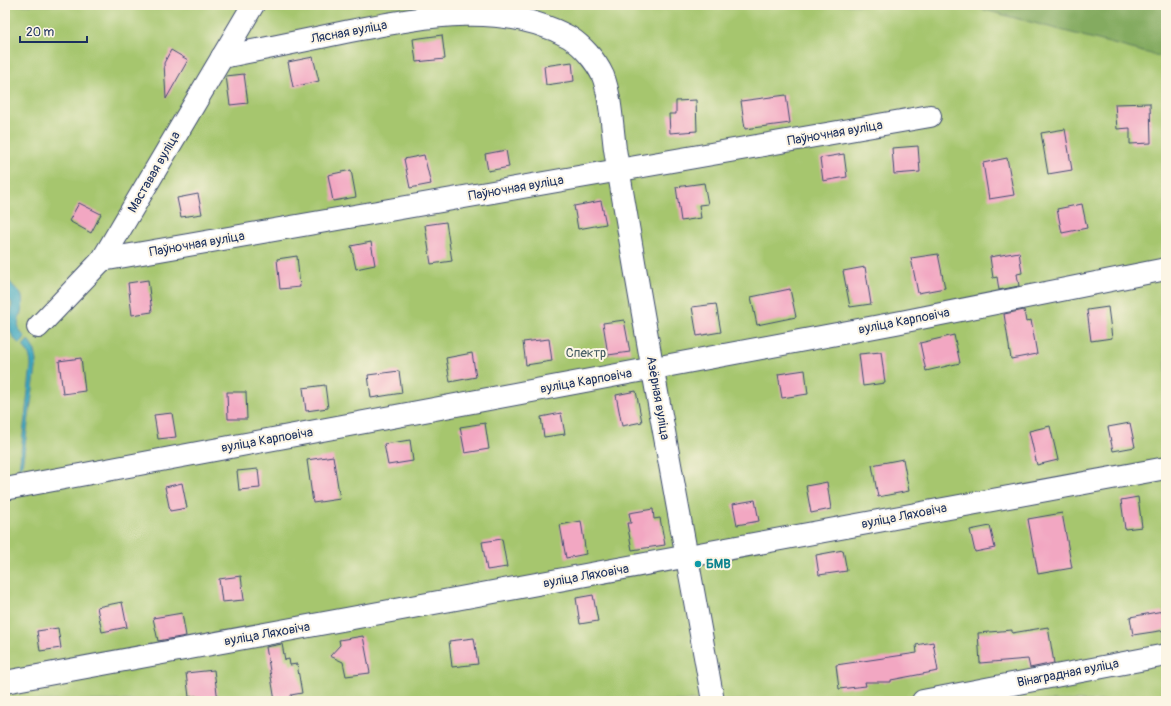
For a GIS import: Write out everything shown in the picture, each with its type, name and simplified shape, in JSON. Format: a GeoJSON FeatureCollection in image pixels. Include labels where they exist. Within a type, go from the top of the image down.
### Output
{"type":"FeatureCollection","features":[{"type":"Feature","properties":{"kind":"street","name":"Маставая вуліца"},"geometry":{"type":"LineString","coordinates":[[38,327],[102,260],[253,5]]}},
{"type":"Feature","properties":{"kind":"street","name":"Лясная вуліца"},"geometry":{"type":"LineString","coordinates":[[222,57],[428,16],[470,12],[493,13],[534,21],[570,38],[584,49],[596,63],[603,77],[608,94]]}},
{"type":"Feature","properties":{"kind":"street","name":"Азёрная вуліца"},"geometry":{"type":"LineString","coordinates":[[608,94],[618,171],[652,369],[688,557],[712,701]]}},
{"type":"Feature","properties":{"kind":"street","name":"Паўночная вуліца"},"geometry":{"type":"LineString","coordinates":[[102,260],[930,116]]}},
{"type":"Feature","properties":{"kind":"street","name":"вуліца Карповіча"},"geometry":{"type":"LineString","coordinates":[[5,489],[896,323],[1166,269]]}},
{"type":"Feature","properties":{"kind":"street","name":"вуліца Ляховіча"},"geometry":{"type":"LineString","coordinates":[[5,682],[1166,468]]}},
{"type":"Feature","properties":{"kind":"street","name":"Вінаградная вуліца"},"geometry":{"type":"LineString","coordinates":[[923,701],[1166,654]]}},
{"type":"Feature","properties":{"kind":"green space","name":"Спектр"},"geometry":{"type":"Polygon","coordinates":[[[5,5],[1166,5],[1166,701],[5,701],[5,5]]]}},
{"type":"Feature","properties":{"kind":"green space"},"geometry":{"type":"Polygon","coordinates":[[[966,5],[1166,5],[1166,58],[966,5]]]}},
{"type":"Feature","properties":{"kind":"water"},"geometry":{"type":"Polygon","coordinates":[[[10,282],[20,293],[23,303],[19,327],[25,337],[20,344],[12,335],[10,330],[12,303],[5,294],[5,284],[10,282]]]}},
{"type":"Feature","properties":{"kind":"water"},"geometry":{"type":"Polygon","coordinates":[[[28,340],[35,351],[37,361],[22,466],[19,469],[31,366],[31,360],[23,346],[28,340]]]}},
{"type":"Feature","properties":{"kind":"building"},"geometry":{"type":"Polygon","coordinates":[[[442,35],[445,59],[416,62],[413,39],[442,35]]]}},
{"type":"Feature","properties":{"kind":"building"},"geometry":{"type":"Polygon","coordinates":[[[171,50],[188,60],[166,99],[164,63],[171,50]]]}},
{"type":"Feature","properties":{"kind":"building"},"geometry":{"type":"Polygon","coordinates":[[[313,57],[319,81],[293,87],[288,62],[313,57]]]}},
{"type":"Feature","properties":{"kind":"building"},"geometry":{"type":"Polygon","coordinates":[[[572,62],[574,81],[546,85],[544,66],[572,62]]]}},
{"type":"Feature","properties":{"kind":"building"},"geometry":{"type":"Polygon","coordinates":[[[244,74],[248,103],[230,105],[226,76],[244,74]]]}},
{"type":"Feature","properties":{"kind":"building"},"geometry":{"type":"Polygon","coordinates":[[[786,95],[790,123],[745,129],[741,101],[786,95]]]}},
{"type":"Feature","properties":{"kind":"building"},"geometry":{"type":"Polygon","coordinates":[[[696,100],[697,131],[670,133],[669,114],[676,114],[676,101],[696,100]]]}},
{"type":"Feature","properties":{"kind":"building"},"geometry":{"type":"Polygon","coordinates":[[[1150,103],[1151,143],[1130,144],[1130,128],[1117,129],[1115,104],[1150,103]]]}},
{"type":"Feature","properties":{"kind":"building"},"geometry":{"type":"Polygon","coordinates":[[[1065,129],[1072,170],[1048,174],[1041,133],[1065,129]]]}},
{"type":"Feature","properties":{"kind":"building"},"geometry":{"type":"Polygon","coordinates":[[[918,146],[920,172],[894,174],[892,148],[918,146]]]}},
{"type":"Feature","properties":{"kind":"building"},"geometry":{"type":"Polygon","coordinates":[[[506,150],[509,167],[488,171],[485,154],[506,150]]]}},
{"type":"Feature","properties":{"kind":"building"},"geometry":{"type":"Polygon","coordinates":[[[844,154],[847,177],[823,181],[820,158],[844,154]]]}},
{"type":"Feature","properties":{"kind":"building"},"geometry":{"type":"Polygon","coordinates":[[[424,155],[431,184],[410,188],[404,159],[424,155]]]}},
{"type":"Feature","properties":{"kind":"building"},"geometry":{"type":"Polygon","coordinates":[[[1007,158],[1014,195],[989,199],[983,163],[1007,158]]]}},
{"type":"Feature","properties":{"kind":"building"},"geometry":{"type":"Polygon","coordinates":[[[351,170],[356,197],[333,201],[328,175],[351,170]]]}},
{"type":"Feature","properties":{"kind":"building"},"geometry":{"type":"Polygon","coordinates":[[[704,183],[708,204],[699,205],[701,218],[681,221],[676,187],[704,183]]]}},
{"type":"Feature","properties":{"kind":"building"},"geometry":{"type":"Polygon","coordinates":[[[198,194],[202,214],[181,217],[177,198],[198,194]]]}},
{"type":"Feature","properties":{"kind":"building"},"geometry":{"type":"Polygon","coordinates":[[[601,201],[606,224],[578,229],[574,206],[601,201]]]}},
{"type":"Feature","properties":{"kind":"building"},"geometry":{"type":"Polygon","coordinates":[[[79,203],[101,214],[91,233],[69,221],[79,203]]]}},
{"type":"Feature","properties":{"kind":"building"},"geometry":{"type":"Polygon","coordinates":[[[1082,204],[1087,228],[1062,233],[1057,209],[1082,204]]]}},
{"type":"Feature","properties":{"kind":"building"},"geometry":{"type":"Polygon","coordinates":[[[446,222],[452,261],[431,264],[425,225],[446,222]]]}},
{"type":"Feature","properties":{"kind":"building"},"geometry":{"type":"Polygon","coordinates":[[[371,242],[375,265],[356,269],[351,246],[371,242]]]}},
{"type":"Feature","properties":{"kind":"building"},"geometry":{"type":"Polygon","coordinates":[[[1019,252],[1022,273],[1017,274],[1019,286],[999,290],[997,277],[993,278],[990,257],[1019,252]]]}},
{"type":"Feature","properties":{"kind":"building"},"geometry":{"type":"Polygon","coordinates":[[[938,254],[945,288],[918,293],[911,258],[938,254]]]}},
{"type":"Feature","properties":{"kind":"building"},"geometry":{"type":"Polygon","coordinates":[[[297,256],[300,287],[280,289],[277,259],[297,256]]]}},
{"type":"Feature","properties":{"kind":"building"},"geometry":{"type":"Polygon","coordinates":[[[865,267],[871,304],[850,307],[843,271],[865,267]]]}},
{"type":"Feature","properties":{"kind":"building"},"geometry":{"type":"Polygon","coordinates":[[[148,280],[152,312],[132,315],[128,283],[148,280]]]}},
{"type":"Feature","properties":{"kind":"building"},"geometry":{"type":"Polygon","coordinates":[[[790,289],[796,317],[757,325],[751,297],[790,289]]]}},
{"type":"Feature","properties":{"kind":"building"},"geometry":{"type":"Polygon","coordinates":[[[716,304],[721,332],[697,336],[692,307],[716,304]]]}},
{"type":"Feature","properties":{"kind":"building"},"geometry":{"type":"Polygon","coordinates":[[[1108,307],[1112,338],[1091,341],[1087,310],[1108,307]]]}},
{"type":"Feature","properties":{"kind":"building"},"geometry":{"type":"Polygon","coordinates":[[[1024,310],[1026,322],[1031,320],[1037,354],[1011,359],[1004,314],[1024,310]]]}},
{"type":"Feature","properties":{"kind":"building"},"geometry":{"type":"Polygon","coordinates":[[[624,320],[630,352],[608,355],[603,323],[624,320]]]}},
{"type":"Feature","properties":{"kind":"building"},"geometry":{"type":"Polygon","coordinates":[[[954,335],[960,363],[926,371],[920,343],[954,335]]]}},
{"type":"Feature","properties":{"kind":"building"},"geometry":{"type":"Polygon","coordinates":[[[549,339],[552,361],[526,365],[523,342],[549,339]]]}},
{"type":"Feature","properties":{"kind":"building"},"geometry":{"type":"Polygon","coordinates":[[[881,352],[885,383],[863,386],[859,354],[881,352]]]}},
{"type":"Feature","properties":{"kind":"building"},"geometry":{"type":"Polygon","coordinates":[[[472,353],[476,377],[450,382],[446,358],[472,353]]]}},
{"type":"Feature","properties":{"kind":"building"},"geometry":{"type":"Polygon","coordinates":[[[81,358],[85,391],[63,394],[59,361],[81,358]]]}},
{"type":"Feature","properties":{"kind":"building"},"geometry":{"type":"Polygon","coordinates":[[[805,370],[808,394],[782,398],[778,374],[805,370]]]}},
{"type":"Feature","properties":{"kind":"building"},"geometry":{"type":"Polygon","coordinates":[[[399,371],[402,393],[371,398],[368,375],[399,371]]]}},
{"type":"Feature","properties":{"kind":"building"},"geometry":{"type":"Polygon","coordinates":[[[325,385],[328,408],[306,411],[303,388],[325,385]]]}},
{"type":"Feature","properties":{"kind":"building"},"geometry":{"type":"Polygon","coordinates":[[[636,391],[642,422],[622,426],[616,395],[636,391]]]}},
{"type":"Feature","properties":{"kind":"building"},"geometry":{"type":"Polygon","coordinates":[[[227,392],[246,392],[247,419],[228,419],[227,392]]]}},
{"type":"Feature","properties":{"kind":"building"},"geometry":{"type":"Polygon","coordinates":[[[172,413],[176,437],[158,439],[154,415],[172,413]]]}},
{"type":"Feature","properties":{"kind":"building"},"geometry":{"type":"Polygon","coordinates":[[[561,413],[565,434],[544,437],[541,417],[561,413]]]}},
{"type":"Feature","properties":{"kind":"building"},"geometry":{"type":"Polygon","coordinates":[[[485,423],[489,449],[465,453],[460,427],[485,423]]]}},
{"type":"Feature","properties":{"kind":"building"},"geometry":{"type":"Polygon","coordinates":[[[1130,423],[1135,447],[1113,451],[1108,427],[1130,423]]]}},
{"type":"Feature","properties":{"kind":"building"},"geometry":{"type":"Polygon","coordinates":[[[1050,426],[1058,460],[1037,465],[1029,431],[1050,426]]]}},
{"type":"Feature","properties":{"kind":"building"},"geometry":{"type":"Polygon","coordinates":[[[410,440],[413,461],[388,465],[384,444],[410,440]]]}},
{"type":"Feature","properties":{"kind":"building"},"geometry":{"type":"Polygon","coordinates":[[[333,456],[340,499],[313,503],[307,460],[333,456]]]}},
{"type":"Feature","properties":{"kind":"building"},"geometry":{"type":"Polygon","coordinates":[[[903,459],[909,491],[878,497],[872,465],[903,459]]]}},
{"type":"Feature","properties":{"kind":"building"},"geometry":{"type":"Polygon","coordinates":[[[258,469],[260,488],[239,490],[237,471],[258,469]]]}},
{"type":"Feature","properties":{"kind":"building"},"geometry":{"type":"Polygon","coordinates":[[[827,482],[831,509],[811,513],[806,486],[827,482]]]}},
{"type":"Feature","properties":{"kind":"building"},"geometry":{"type":"Polygon","coordinates":[[[182,483],[187,508],[170,511],[165,487],[182,483]]]}},
{"type":"Feature","properties":{"kind":"building"},"geometry":{"type":"Polygon","coordinates":[[[1138,497],[1142,527],[1125,529],[1121,500],[1138,497]]]}},
{"type":"Feature","properties":{"kind":"building"},"geometry":{"type":"Polygon","coordinates":[[[755,500],[759,521],[737,525],[733,504],[755,500]]]}},
{"type":"Feature","properties":{"kind":"building"},"geometry":{"type":"Polygon","coordinates":[[[653,509],[654,519],[660,518],[665,545],[632,550],[627,523],[631,523],[629,513],[653,509]]]}},
{"type":"Feature","properties":{"kind":"building"},"geometry":{"type":"Polygon","coordinates":[[[1062,513],[1072,568],[1038,574],[1028,519],[1062,513]]]}},
{"type":"Feature","properties":{"kind":"building"},"geometry":{"type":"Polygon","coordinates":[[[581,521],[586,554],[566,558],[560,525],[581,521]]]}},
{"type":"Feature","properties":{"kind":"building"},"geometry":{"type":"Polygon","coordinates":[[[990,526],[995,548],[975,552],[970,530],[990,526]]]}},
{"type":"Feature","properties":{"kind":"building"},"geometry":{"type":"Polygon","coordinates":[[[502,539],[507,567],[487,570],[482,542],[502,539]]]}},
{"type":"Feature","properties":{"kind":"building"},"geometry":{"type":"Polygon","coordinates":[[[843,550],[847,571],[819,575],[816,555],[843,550]]]}},
{"type":"Feature","properties":{"kind":"building"},"geometry":{"type":"Polygon","coordinates":[[[241,576],[244,600],[222,602],[219,579],[241,576]]]}},
{"type":"Feature","properties":{"kind":"building"},"geometry":{"type":"Polygon","coordinates":[[[593,595],[598,621],[580,624],[576,598],[593,595]]]}},
{"type":"Feature","properties":{"kind":"building"},"geometry":{"type":"Polygon","coordinates":[[[122,602],[127,627],[102,632],[97,607],[122,602]]]}},
{"type":"Feature","properties":{"kind":"building"},"geometry":{"type":"Polygon","coordinates":[[[1163,611],[1166,630],[1133,635],[1130,617],[1163,611]]]}},
{"type":"Feature","properties":{"kind":"building"},"geometry":{"type":"Polygon","coordinates":[[[182,613],[186,636],[158,641],[153,618],[182,613]]]}},
{"type":"Feature","properties":{"kind":"building"},"geometry":{"type":"Polygon","coordinates":[[[1048,627],[1054,663],[1030,668],[1028,659],[980,663],[978,633],[1012,630],[1012,633],[1048,627]]]}},
{"type":"Feature","properties":{"kind":"building"},"geometry":{"type":"Polygon","coordinates":[[[58,628],[61,648],[40,651],[37,631],[58,628]]]}},
{"type":"Feature","properties":{"kind":"building"},"geometry":{"type":"Polygon","coordinates":[[[363,636],[370,673],[346,676],[343,662],[330,656],[340,645],[339,640],[363,636]]]}},
{"type":"Feature","properties":{"kind":"building"},"geometry":{"type":"Polygon","coordinates":[[[474,638],[478,664],[452,667],[449,641],[474,638]]]}},
{"type":"Feature","properties":{"kind":"building"},"geometry":{"type":"Polygon","coordinates":[[[933,642],[938,671],[891,680],[891,682],[865,682],[866,686],[839,689],[836,665],[917,653],[916,645],[933,642]]]}},
{"type":"Feature","properties":{"kind":"building"},"geometry":{"type":"Polygon","coordinates":[[[282,644],[285,660],[289,659],[290,665],[297,664],[302,693],[291,695],[292,701],[275,701],[266,647],[282,644]]]}},
{"type":"Feature","properties":{"kind":"building"},"geometry":{"type":"Polygon","coordinates":[[[214,670],[218,701],[197,701],[196,696],[189,697],[186,673],[214,670]]]}},
{"type":"Feature","properties":{"kind":"place","name":"БМВ"},"geometry":{"type":"Point","coordinates":[698,564]}}]}
